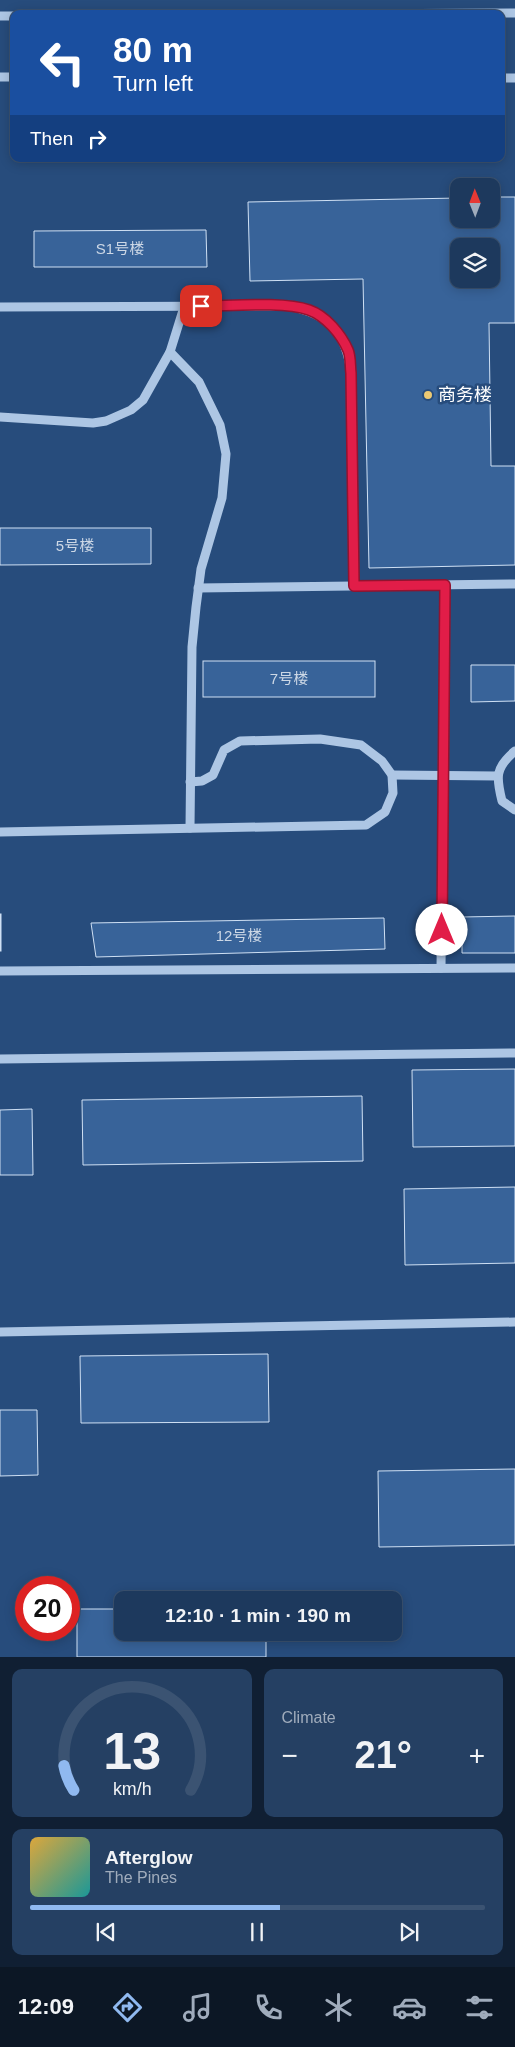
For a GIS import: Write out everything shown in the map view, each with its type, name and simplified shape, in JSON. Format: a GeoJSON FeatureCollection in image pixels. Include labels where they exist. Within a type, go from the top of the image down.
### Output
{"type":"FeatureCollection","features":[{"type":"Feature","properties":{"kind":"street"},"geometry":{"type":"LineString","coordinates":[[0,307],[296,308],[310,310],[328,322],[340,336],[349,352],[351,373],[354,586]]}},
{"type":"Feature","properties":{"kind":"street"},"geometry":{"type":"LineString","coordinates":[[0,417],[93,423],[106,421],[131,410],[143,400],[170,352],[184,307]]}},
{"type":"Feature","properties":{"kind":"street"},"geometry":{"type":"LineString","coordinates":[[170,352],[199,382],[220,425],[226,454],[222,498],[201,569],[192,647],[190,828]]}},
{"type":"Feature","properties":{"kind":"street"},"geometry":{"type":"LineString","coordinates":[[198,588],[515,584]]}},
{"type":"Feature","properties":{"kind":"street"},"geometry":{"type":"LineString","coordinates":[[441,968],[445,585]]}},
{"type":"Feature","properties":{"kind":"street"},"geometry":{"type":"LineString","coordinates":[[0,832],[366,825],[385,812],[393,794],[392,775],[382,760],[361,745],[320,739],[240,741],[224,750],[213,775],[202,781],[190,782]]}},
{"type":"Feature","properties":{"kind":"street"},"geometry":{"type":"LineString","coordinates":[[515,751],[503,761],[497,776],[502,801],[515,810]]}},
{"type":"Feature","properties":{"kind":"street"},"geometry":{"type":"LineString","coordinates":[[392,775],[497,776]]}},
{"type":"Feature","properties":{"kind":"street"},"geometry":{"type":"LineString","coordinates":[[0,971],[515,968]]}},
{"type":"Feature","properties":{"kind":"street"},"geometry":{"type":"LineString","coordinates":[[0,1059],[515,1053]]}},
{"type":"Feature","properties":{"kind":"street"},"geometry":{"type":"LineString","coordinates":[[0,1332],[515,1322]]}},
{"type":"Feature","properties":{"kind":"building","name":"商务楼"},"geometry":{"type":"Polygon","coordinates":[[[500,197],[515,197],[515,323],[489,323],[491,466],[515,466],[515,565],[369,568],[363,279],[250,281],[248,202],[450,198],[450,228],[500,228],[500,197]]]}},
{"type":"Feature","properties":{"kind":"building"},"geometry":{"type":"Polygon","coordinates":[[[206,230],[207,267],[34,267],[34,231],[206,230]]]}},
{"type":"Feature","properties":{"kind":"building"},"geometry":{"type":"Polygon","coordinates":[[[0,528],[151,528],[151,564],[0,565],[0,528]]]}},
{"type":"Feature","properties":{"kind":"building"},"geometry":{"type":"Polygon","coordinates":[[[203,661],[375,661],[375,697],[203,697],[203,661]]]}},
{"type":"Feature","properties":{"kind":"building"},"geometry":{"type":"Polygon","coordinates":[[[471,665],[515,665],[515,701],[471,702],[471,665]]]}},
{"type":"Feature","properties":{"kind":"building"},"geometry":{"type":"Polygon","coordinates":[[[1,914],[1,951],[0,951],[1,914]]]}},
{"type":"Feature","properties":{"kind":"building"},"geometry":{"type":"Polygon","coordinates":[[[515,916],[515,953],[462,953],[462,917],[515,916]]]}},
{"type":"Feature","properties":{"kind":"building"},"geometry":{"type":"Polygon","coordinates":[[[384,918],[385,949],[96,957],[91,923],[384,918]]]}},
{"type":"Feature","properties":{"kind":"building"},"geometry":{"type":"Polygon","coordinates":[[[515,1069],[515,1146],[413,1147],[412,1070],[515,1069]]]}},
{"type":"Feature","properties":{"kind":"building"},"geometry":{"type":"Polygon","coordinates":[[[362,1096],[363,1161],[83,1165],[82,1100],[362,1096]]]}},
{"type":"Feature","properties":{"kind":"building"},"geometry":{"type":"Polygon","coordinates":[[[32,1109],[33,1175],[0,1175],[0,1110],[32,1109]]]}},
{"type":"Feature","properties":{"kind":"building"},"geometry":{"type":"Polygon","coordinates":[[[515,1187],[515,1263],[405,1265],[404,1189],[515,1187]]]}},
{"type":"Feature","properties":{"kind":"building"},"geometry":{"type":"Polygon","coordinates":[[[268,1354],[269,1422],[81,1423],[80,1356],[268,1354]]]}},
{"type":"Feature","properties":{"kind":"building"},"geometry":{"type":"Polygon","coordinates":[[[0,1410],[37,1410],[38,1475],[0,1476],[0,1410]]]}},
{"type":"Feature","properties":{"kind":"building"},"geometry":{"type":"Polygon","coordinates":[[[515,1469],[515,1545],[379,1547],[378,1471],[515,1469]]]}},
{"type":"Feature","properties":{"kind":"building"},"geometry":{"type":"Polygon","coordinates":[[[80,1609],[114,1609],[114,1641],[266,1641],[266,1657],[77,1657],[77,1641],[80,1641],[80,1609]]]}},
{"type":"Feature","properties":{"kind":"place","name":"商务楼"},"geometry":{"type":"Point","coordinates":[428,395]}},
{"type":"Feature","properties":{"kind":"route"},"geometry":{"type":"LineString","coordinates":[[201,306],[288,306],[310,310],[328,322],[340,336],[349,352],[351,373],[354,586],[445,585],[442,930]]}}]}
